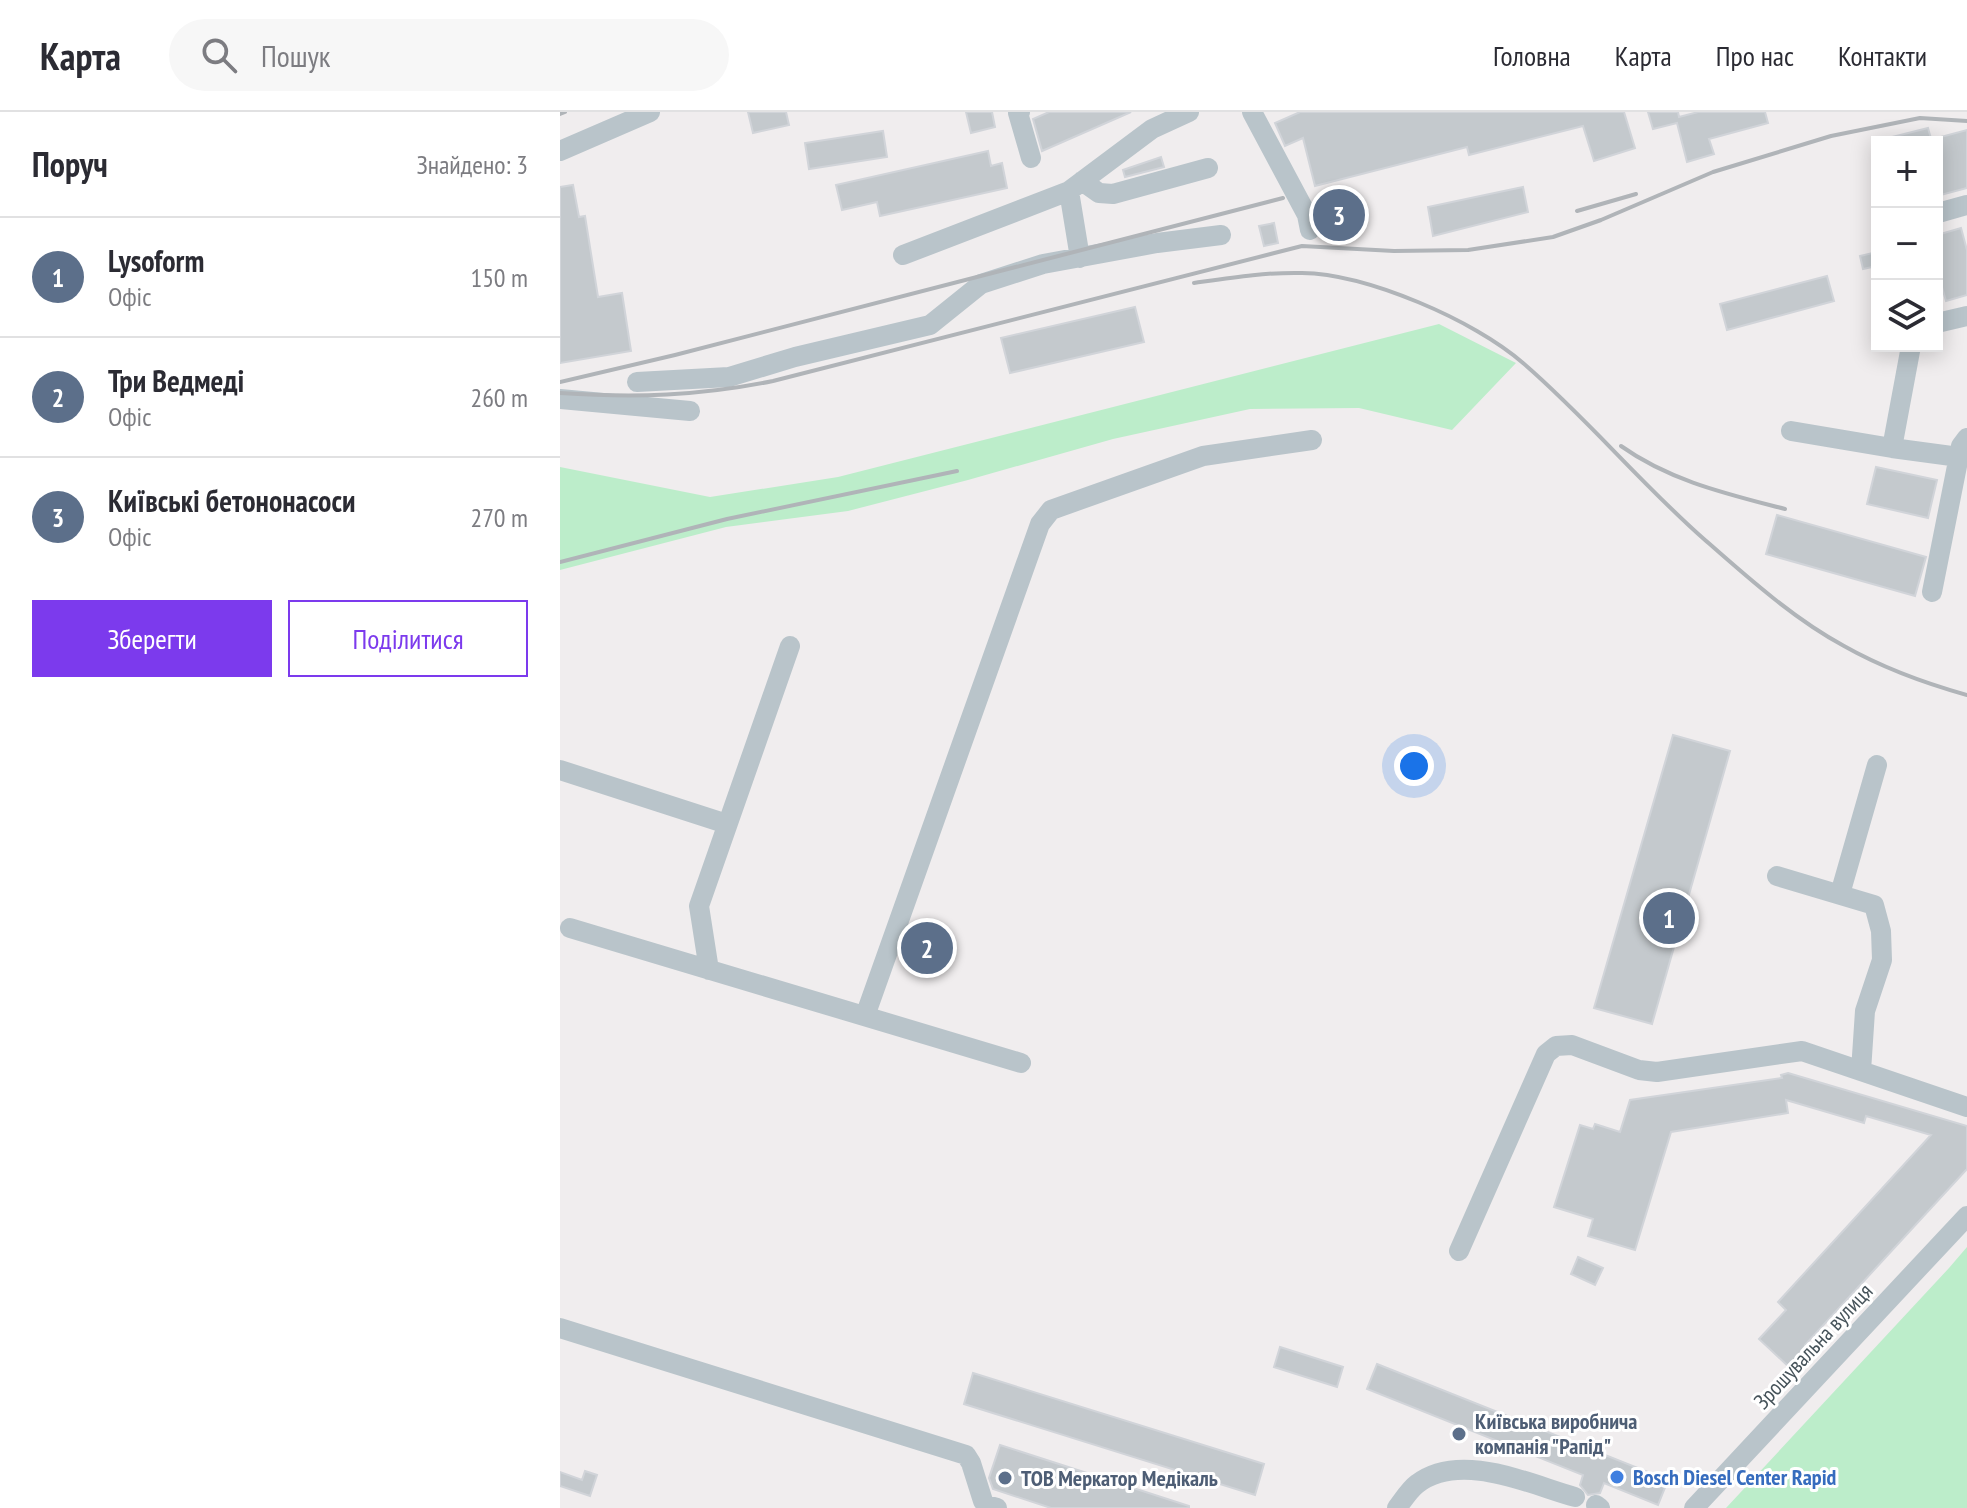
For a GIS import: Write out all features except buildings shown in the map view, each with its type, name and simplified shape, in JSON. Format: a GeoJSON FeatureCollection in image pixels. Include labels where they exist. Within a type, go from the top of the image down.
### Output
{"type":"FeatureCollection","features":[{"type":"Feature","properties":{"kind":"street"},"geometry":{"type":"LineString","coordinates":[[560,151],[650,112]]}},
{"type":"Feature","properties":{"kind":"street"},"geometry":{"type":"LineString","coordinates":[[1020,112],[1031,158]]}},
{"type":"Feature","properties":{"kind":"street"},"geometry":{"type":"LineString","coordinates":[[903,255],[1075,186],[1152,129],[1189,112]]}},
{"type":"Feature","properties":{"kind":"street"},"geometry":{"type":"LineString","coordinates":[[1252,112],[1307,215],[1310,230]]}},
{"type":"Feature","properties":{"kind":"street"},"geometry":{"type":"LineString","coordinates":[[1075,186],[1113,194],[1208,168]]}},
{"type":"Feature","properties":{"kind":"street"},"geometry":{"type":"LineString","coordinates":[[1075,186],[1080,258]]}},
{"type":"Feature","properties":{"kind":"street"},"geometry":{"type":"LineString","coordinates":[[1943,212],[1967,205]]}},
{"type":"Feature","properties":{"kind":"street"},"geometry":{"type":"LineString","coordinates":[[637,382],[729,377],[795,357],[930,325],[981,284],[1043,264],[1221,235]]}},
{"type":"Feature","properties":{"kind":"street"},"geometry":{"type":"LineString","coordinates":[[1943,322],[1967,316]]}},
{"type":"Feature","properties":{"kind":"street"},"geometry":{"type":"LineString","coordinates":[[1892,448],[1910,352]]}},
{"type":"Feature","properties":{"kind":"street"},"geometry":{"type":"LineString","coordinates":[[560,399],[690,411]]}},
{"type":"Feature","properties":{"kind":"street"},"geometry":{"type":"LineString","coordinates":[[1791,431],[1892,448],[1963,447],[1960,486],[1932,592]]}},
{"type":"Feature","properties":{"kind":"street"},"geometry":{"type":"LineString","coordinates":[[865,1016],[1045,515],[1051,510],[1203,456],[1312,440]]}},
{"type":"Feature","properties":{"kind":"street"},"geometry":{"type":"LineString","coordinates":[[709,970],[699,906],[790,646]]}},
{"type":"Feature","properties":{"kind":"street"},"geometry":{"type":"LineString","coordinates":[[1840,894],[1877,765]]}},
{"type":"Feature","properties":{"kind":"street"},"geometry":{"type":"LineString","coordinates":[[560,770],[727,824]]}},
{"type":"Feature","properties":{"kind":"street"},"geometry":{"type":"LineString","coordinates":[[1777,876],[1872,903],[1881,931],[1882,960],[1865,1011],[1861,1071]]}},
{"type":"Feature","properties":{"kind":"street"},"geometry":{"type":"LineString","coordinates":[[570,928],[1021,1063]]}},
{"type":"Feature","properties":{"kind":"street"},"geometry":{"type":"LineString","coordinates":[[1459,1251],[1546,1054],[1556,1046],[1572,1045],[1639,1070],[1657,1072],[1802,1051],[1967,1107]]}},
{"type":"Feature","properties":{"kind":"street","name":"Зрошувальна вулиця"},"geometry":{"type":"LineString","coordinates":[[1694,1508],[1967,1216]]}},
{"type":"Feature","properties":{"kind":"street"},"geometry":{"type":"LineString","coordinates":[[560,1328],[966,1455],[983,1501],[997,1508]]}},
{"type":"Feature","properties":{"kind":"street"},"geometry":{"type":"LineString","coordinates":[[1397,1508],[1417,1484],[1445,1470],[1475,1468],[1575,1497]]}},
{"type":"Feature","properties":{"kind":"green space"},"geometry":{"type":"Polygon","coordinates":[[[1439,324],[1516,363],[1452,430],[1359,408],[1250,409],[1113,439],[848,511],[726,527],[560,570],[560,467],[710,497],[838,477],[1439,324]]]}},
{"type":"Feature","properties":{"kind":"green space"},"geometry":{"type":"Polygon","coordinates":[[[1967,1247],[1967,1508],[1726,1508],[1949,1268],[1967,1247]]]}},
{"type":"Feature","properties":{"kind":"railway"},"geometry":{"type":"LineString","coordinates":[[560,114],[565,112]]}},
{"type":"Feature","properties":{"kind":"railway"},"geometry":{"type":"LineString","coordinates":[[560,393],[667,394],[773,381],[1302,246],[1394,251],[1468,250],[1553,237],[1713,172],[1831,136],[1920,118],[1967,121]]}},
{"type":"Feature","properties":{"kind":"railway"},"geometry":{"type":"LineString","coordinates":[[1577,211],[1636,194]]}},
{"type":"Feature","properties":{"kind":"railway"},"geometry":{"type":"LineString","coordinates":[[560,382],[1283,198]]}},
{"type":"Feature","properties":{"kind":"railway"},"geometry":{"type":"LineString","coordinates":[[1194,283],[1275,273],[1328,275],[1388,291],[1449,316],[1523,363],[1681,519],[1789,610],[1825,635],[1874,661],[1967,695]]}},
{"type":"Feature","properties":{"kind":"railway"},"geometry":{"type":"LineString","coordinates":[[1621,446],[1679,477],[1785,509]]}},
{"type":"Feature","properties":{"kind":"railway"},"geometry":{"type":"LineString","coordinates":[[560,562],[727,519],[957,471]]}},
{"type":"Feature","properties":{"kind":"place","name":"Київські бетононасоси"},"geometry":{"type":"Point","coordinates":[1339,215]}},
{"type":"Feature","properties":{"kind":"place","name":"Lysoform"},"geometry":{"type":"Point","coordinates":[1669,918]}},
{"type":"Feature","properties":{"kind":"place","name":"Три Ведмеді"},"geometry":{"type":"Point","coordinates":[927,948]}},
{"type":"Feature","properties":{"kind":"place","name":"Київська виробнича компанія \"Рапід\""},"geometry":{"type":"Point","coordinates":[1459,1434]}},
{"type":"Feature","properties":{"kind":"place","name":"Bosch Diesel Center Rapid"},"geometry":{"type":"Point","coordinates":[1617,1477]}},
{"type":"Feature","properties":{"kind":"place","name":"ТОВ Меркатор Медікаль"},"geometry":{"type":"Point","coordinates":[1005,1478]}}]}
